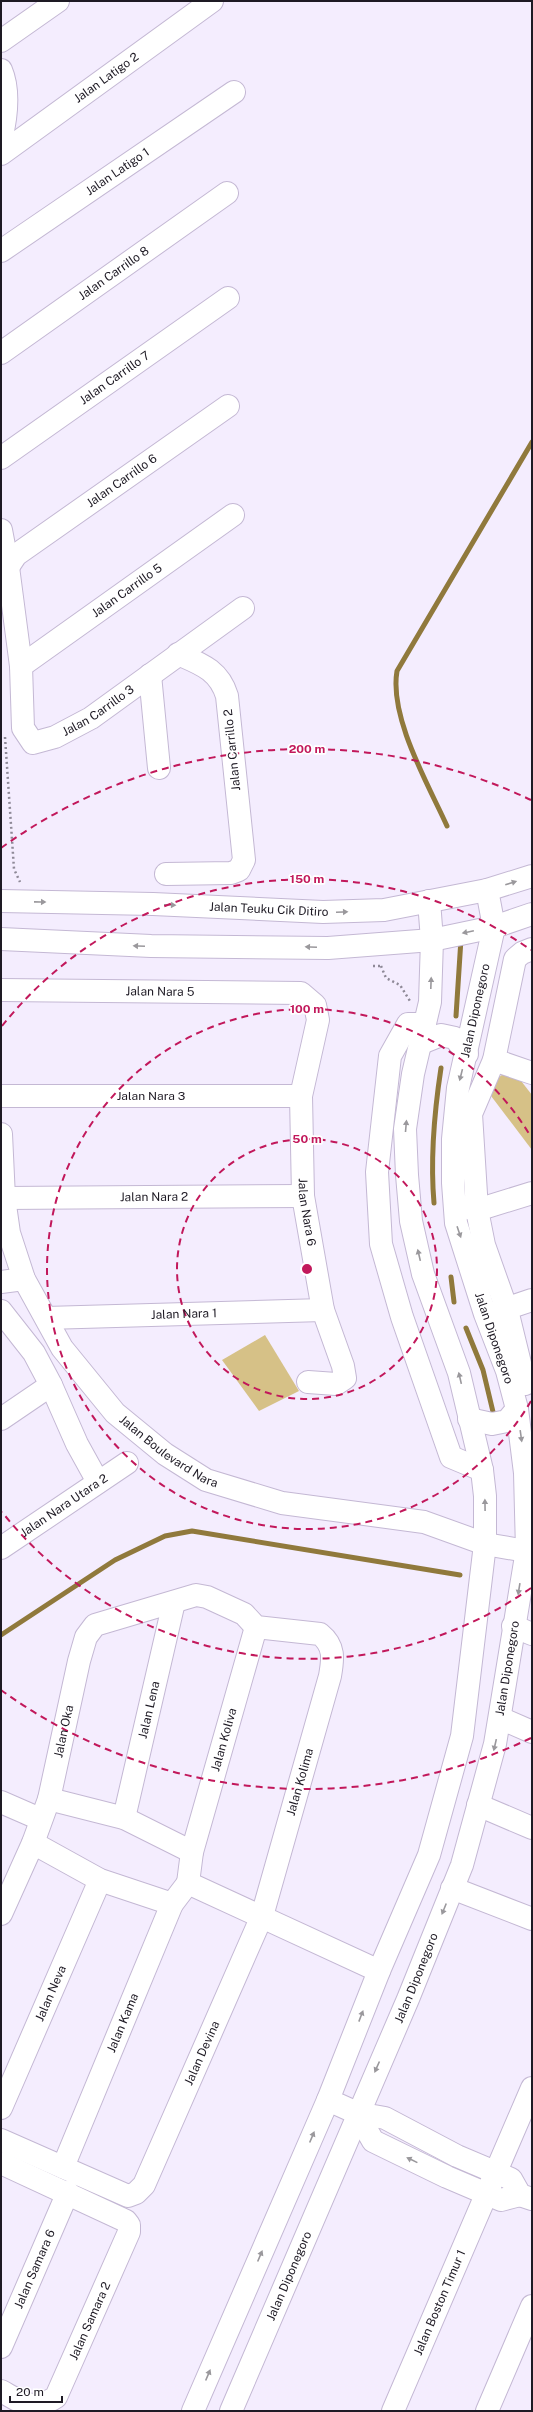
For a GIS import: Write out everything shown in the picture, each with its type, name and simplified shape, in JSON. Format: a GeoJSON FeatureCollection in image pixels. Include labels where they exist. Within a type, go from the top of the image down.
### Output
{"type":"FeatureCollection","features":[{"type":"Feature","properties":{"kind":"street"},"geometry":{"type":"LineString","coordinates":[[1,41],[58,1]]}},
{"type":"Feature","properties":{"kind":"street","name":"Jalan Latigo 2"},"geometry":{"type":"LineString","coordinates":[[1,154],[212,1]]}},
{"type":"Feature","properties":{"kind":"street"},"geometry":{"type":"LineString","coordinates":[[1,70],[5,80],[6,120],[1,140]]}},
{"type":"Feature","properties":{"kind":"street","name":"Jalan Latigo 1"},"geometry":{"type":"LineString","coordinates":[[1,251],[234,92]]}},
{"type":"Feature","properties":{"kind":"street","name":"Jalan Carrillo 8"},"geometry":{"type":"LineString","coordinates":[[1,353],[227,193]]}},
{"type":"Feature","properties":{"kind":"street","name":"Jalan Carrillo 7"},"geometry":{"type":"LineString","coordinates":[[1,458],[228,298]]}},
{"type":"Feature","properties":{"kind":"street","name":"Jalan Carrillo 6"},"geometry":{"type":"LineString","coordinates":[[5,553],[228,406]]}},
{"type":"Feature","properties":{"kind":"street","name":"Jalan Carrillo 5"},"geometry":{"type":"LineString","coordinates":[[21,666],[232,514]]}},
{"type":"Feature","properties":{"kind":"street"},"geometry":{"type":"LineString","coordinates":[[5,553],[21,666]]}},
{"type":"Feature","properties":{"kind":"street","name":"Jalan Carrillo 3"},"geometry":{"type":"LineString","coordinates":[[21,666],[23,728],[33,743],[44,742],[91,718],[243,608]]}},
{"type":"Feature","properties":{"kind":"street","name":"Jalan Carrillo 2"},"geometry":{"type":"LineString","coordinates":[[166,874],[231,873],[238,870],[244,860],[227,696],[216,674],[208,667],[178,654]]}},
{"type":"Feature","properties":{"kind":"street","name":"Jalan Carrillo 3"},"geometry":{"type":"LineString","coordinates":[[150,675],[159,768]]}},
{"type":"Feature","properties":{"kind":"street","name":"Jalan Teuku Cik Ditiro"},"geometry":{"type":"LineString","coordinates":[[1,901],[153,904],[323,912],[384,910],[487,890],[532,876]]}},
{"type":"Feature","properties":{"kind":"street","name":"Jalan Diponegoro"},"geometry":{"type":"LineString","coordinates":[[234,2410],[357,2113],[408,1999],[462,1864],[495,1744],[500,1718],[523,1630],[529,1551],[529,1473],[524,1411],[507,1371],[486,1314],[456,1223],[455,1205],[453,1139],[458,1088],[467,1054],[494,927],[487,890]]}},
{"type":"Feature","properties":{"kind":"street"},"geometry":{"type":"LineString","coordinates":[[193,2411],[328,2100],[379,1971],[429,1855],[462,1736],[485,1544],[482,1470],[458,1372],[423,1274],[411,1221],[406,1129],[413,1074],[425,1027],[432,940],[429,902]]}},
{"type":"Feature","properties":{"kind":"street"},"geometry":{"type":"LineString","coordinates":[[1,939],[151,946],[328,948],[432,940],[494,927],[532,914]]}},
{"type":"Feature","properties":{"kind":"street"},"geometry":{"type":"LineString","coordinates":[[469,1419],[492,1424],[500,1423],[507,1421],[524,1411],[507,1310],[484,1245],[477,1210],[471,1114],[494,1060],[515,959],[522,953],[532,949]]}},
{"type":"Feature","properties":{"kind":"street","name":"Jalan Nara 5"},"geometry":{"type":"LineString","coordinates":[[1,990],[301,993],[315,1005]]}},
{"type":"Feature","properties":{"kind":"street","name":"Jalan Nara 6"},"geometry":{"type":"LineString","coordinates":[[308,1382],[336,1384],[345,1378],[343,1366],[323,1310],[303,1196],[301,1096],[318,1020],[315,1005]]}},
{"type":"Feature","properties":{"kind":"street"},"geometry":{"type":"LineString","coordinates":[[467,1054],[455,1038],[440,1035],[425,1027],[408,1024],[390,1056],[377,1172],[382,1244],[402,1317],[451,1457],[482,1470]]}},
{"type":"Feature","properties":{"kind":"street"},"geometry":{"type":"LineString","coordinates":[[494,1060],[532,1073]]}},
{"type":"Feature","properties":{"kind":"street","name":"Jalan Nara 3"},"geometry":{"type":"LineString","coordinates":[[1,1096],[301,1096]]}},
{"type":"Feature","properties":{"kind":"street","name":"Jalan Boulevard Nara"},"geometry":{"type":"LineString","coordinates":[[1,1134],[8,1264],[24,1279],[62,1348],[115,1413],[166,1454],[206,1480],[282,1503],[424,1522],[485,1544],[529,1551]]}},
{"type":"Feature","properties":{"kind":"street"},"geometry":{"type":"LineString","coordinates":[[455,1205],[477,1210],[532,1193]]}},
{"type":"Feature","properties":{"kind":"street","name":"Jalan Nara 2"},"geometry":{"type":"LineString","coordinates":[[4,1198],[303,1196]]}},
{"type":"Feature","properties":{"kind":"street"},"geometry":{"type":"LineString","coordinates":[[1,1282],[24,1279]]}},
{"type":"Feature","properties":{"kind":"street"},"geometry":{"type":"LineString","coordinates":[[486,1314],[507,1310],[532,1300]]}},
{"type":"Feature","properties":{"kind":"street","name":"Jalan Nara 1"},"geometry":{"type":"LineString","coordinates":[[46,1318],[323,1310]]}},
{"type":"Feature","properties":{"kind":"street"},"geometry":{"type":"LineString","coordinates":[[1,1311],[34,1353],[51,1385],[76,1444],[98,1482]]}},
{"type":"Feature","properties":{"kind":"street"},"geometry":{"type":"LineString","coordinates":[[1,1419],[51,1385]]}},
{"type":"Feature","properties":{"kind":"street","name":"Jalan Nara Utara 2"},"geometry":{"type":"LineString","coordinates":[[1,1548],[127,1464]]}},
{"type":"Feature","properties":{"kind":"street"},"geometry":{"type":"LineString","coordinates":[[174,1602],[196,1595],[207,1597],[244,1614],[256,1627]]}},
{"type":"Feature","properties":{"kind":"street","name":"Jalan Oka"},"geometry":{"type":"LineString","coordinates":[[1,1914],[33,1842],[40,1819],[49,1799],[84,1643],[90,1631],[101,1623],[174,1602]]}},
{"type":"Feature","properties":{"kind":"street","name":"Jalan Lena"},"geometry":{"type":"LineString","coordinates":[[124,1818],[174,1602]]}},
{"type":"Feature","properties":{"kind":"street","name":"Jalan Kolima"},"geometry":{"type":"LineString","coordinates":[[256,1627],[320,1634],[332,1647],[330,1676],[262,1916]]}},
{"type":"Feature","properties":{"kind":"street","name":"Jalan Koliva"},"geometry":{"type":"LineString","coordinates":[[188,1883],[192,1852],[256,1627]]}},
{"type":"Feature","properties":{"kind":"street"},"geometry":{"type":"LineString","coordinates":[[500,1718],[532,1732]]}},
{"type":"Feature","properties":{"kind":"street"},"geometry":{"type":"LineString","coordinates":[[49,1799],[124,1818],[192,1852]]}},
{"type":"Feature","properties":{"kind":"street"},"geometry":{"type":"LineString","coordinates":[[1,1802],[40,1819]]}},
{"type":"Feature","properties":{"kind":"street"},"geometry":{"type":"LineString","coordinates":[[478,1805],[532,1828]]}},
{"type":"Feature","properties":{"kind":"street"},"geometry":{"type":"LineString","coordinates":[[33,1842],[100,1880],[172,1904]]}},
{"type":"Feature","properties":{"kind":"street"},"geometry":{"type":"LineString","coordinates":[[429,1855],[462,1864]]}},
{"type":"Feature","properties":{"kind":"street","name":"Jalan Neva"},"geometry":{"type":"LineString","coordinates":[[1,2108],[100,1880]]}},
{"type":"Feature","properties":{"kind":"street"},"geometry":{"type":"LineString","coordinates":[[188,1883],[379,1971]]}},
{"type":"Feature","properties":{"kind":"street","name":"Jalan Kama"},"geometry":{"type":"LineString","coordinates":[[63,2167],[172,1904],[188,1883]]}},
{"type":"Feature","properties":{"kind":"street"},"geometry":{"type":"LineString","coordinates":[[452,1888],[532,1919]]}},
{"type":"Feature","properties":{"kind":"street","name":"Jalan Devina"},"geometry":{"type":"LineString","coordinates":[[63,2167],[128,2196],[140,2190],[148,2178],[262,1916]]}},
{"type":"Feature","properties":{"kind":"street","name":"Jalan Boston Timur 1"},"geometry":{"type":"LineString","coordinates":[[392,2411],[532,2088]]}},
{"type":"Feature","properties":{"kind":"street"},"geometry":{"type":"LineString","coordinates":[[328,2100],[357,2113],[385,2118],[457,2156],[511,2179],[526,2197]]}},
{"type":"Feature","properties":{"kind":"street"},"geometry":{"type":"LineString","coordinates":[[357,2113],[374,2141],[501,2200],[526,2197]]}},
{"type":"Feature","properties":{"kind":"street"},"geometry":{"type":"LineString","coordinates":[[1,2140],[63,2167]]}},
{"type":"Feature","properties":{"kind":"street"},"geometry":{"type":"LineString","coordinates":[[3,2168],[68,2192]]}},
{"type":"Feature","properties":{"kind":"street","name":"Jalan Samara 2"},"geometry":{"type":"LineString","coordinates":[[1,2391],[31,2407],[46,2405],[56,2397],[129,2232],[129,2225],[126,2221],[68,2192]]}},
{"type":"Feature","properties":{"kind":"street","name":"Jalan Samara 6"},"geometry":{"type":"LineString","coordinates":[[1,2347],[68,2192]]}},
{"type":"Feature","properties":{"kind":"street"},"geometry":{"type":"LineString","coordinates":[[487,2411],[532,2306]]}},
{"type":"Feature","properties":{"kind":"path"},"geometry":{"type":"LineString","coordinates":[[381,966],[386,978],[400,985],[410,1001],[411,1010],[425,1027]]}},
{"type":"Feature","properties":{"kind":"shaded area"},"geometry":{"type":"Polygon","coordinates":[[[511,1068],[532,1095],[532,1150],[485,1088],[511,1068]]]}},
{"type":"Feature","properties":{"kind":"shaded area"},"geometry":{"type":"Polygon","coordinates":[[[265,1335],[299,1391],[259,1411],[222,1360],[265,1335]]]}},
{"type":"Feature","properties":{"kind":"waterway"},"geometry":{"type":"LineString","coordinates":[[447,826],[421,771],[404,729],[396,689],[397,671],[532,442]]}},
{"type":"Feature","properties":{"kind":"waterway"},"geometry":{"type":"LineString","coordinates":[[456,1016],[461,939]]}},
{"type":"Feature","properties":{"kind":"waterway"},"geometry":{"type":"LineString","coordinates":[[434,1203],[432,1169],[433,1136],[441,1068]]}},
{"type":"Feature","properties":{"kind":"waterway"},"geometry":{"type":"LineString","coordinates":[[451,1277],[454,1302]]}},
{"type":"Feature","properties":{"kind":"waterway"},"geometry":{"type":"LineString","coordinates":[[466,1328],[483,1370],[494,1416]]}},
{"type":"Feature","properties":{"kind":"waterway"},"geometry":{"type":"LineString","coordinates":[[1,1635],[115,1560],[165,1536],[192,1531],[460,1575]]}}]}
